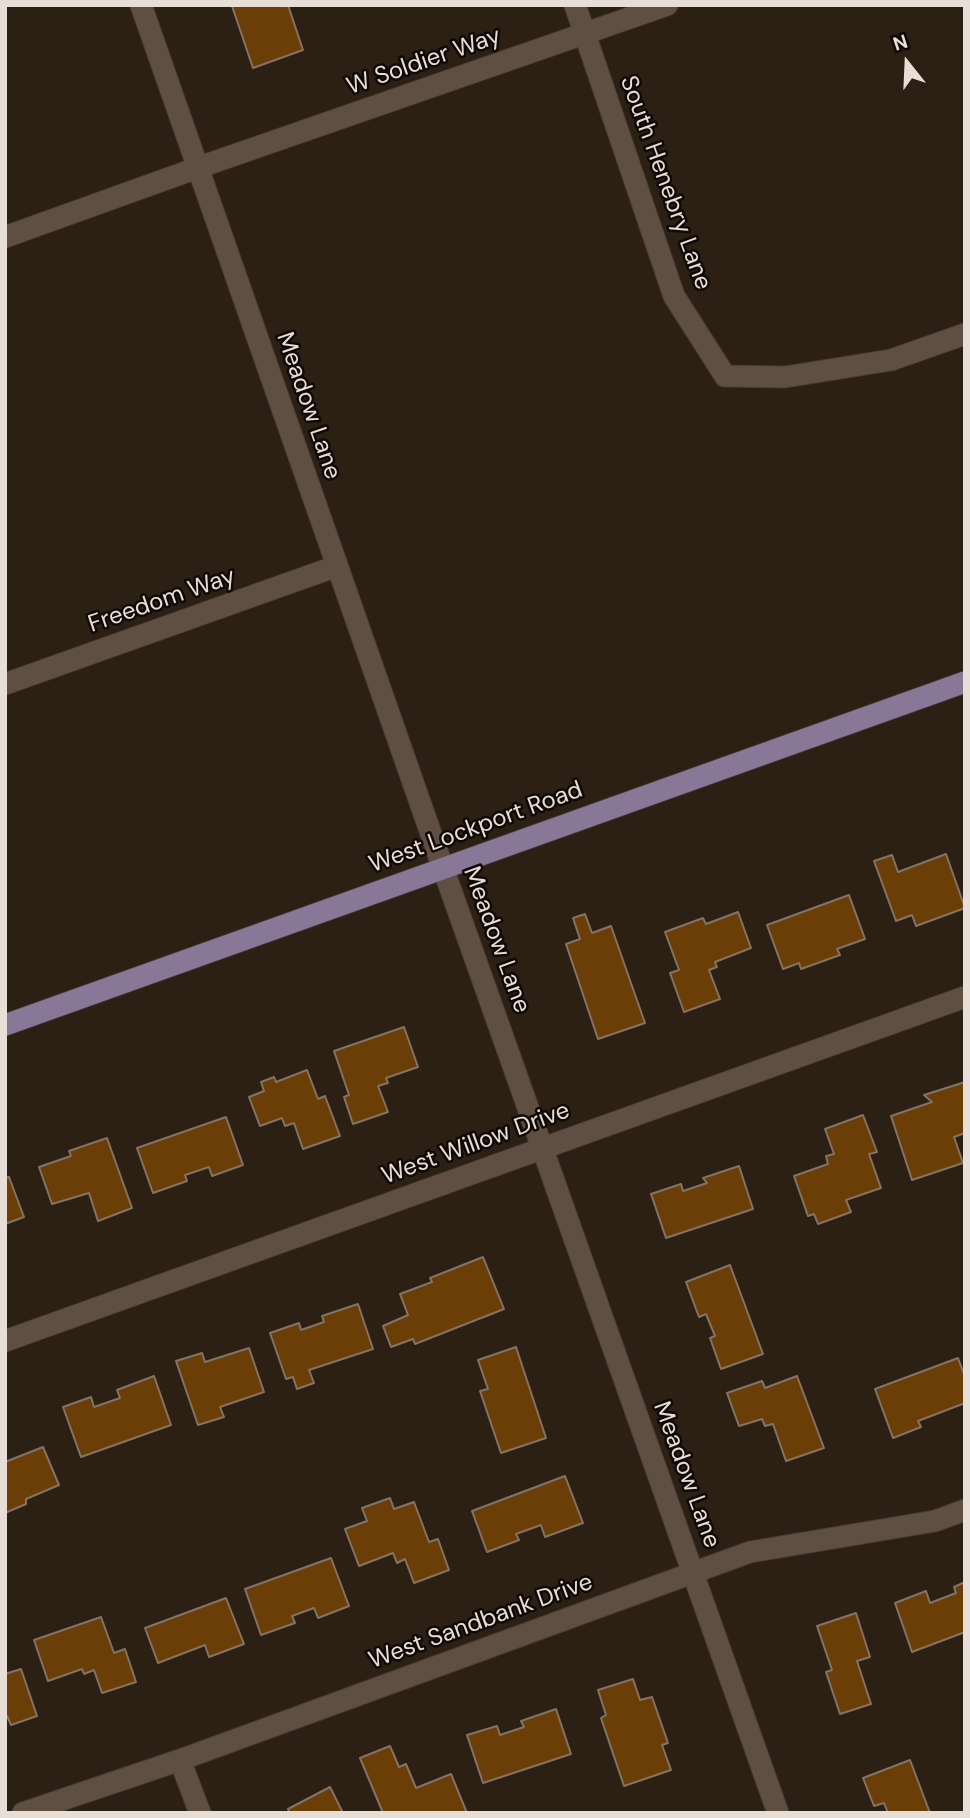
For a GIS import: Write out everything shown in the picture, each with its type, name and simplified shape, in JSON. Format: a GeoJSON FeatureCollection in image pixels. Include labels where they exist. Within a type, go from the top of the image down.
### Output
{"type":"FeatureCollection","features":[{"type":"Feature","properties":{"kind":"main road","name":"West Lockport Road"},"geometry":{"type":"LineString","coordinates":[[5,1025],[965,681]]}},
{"type":"Feature","properties":{"kind":"street","name":"Meadow Lane"},"geometry":{"type":"LineString","coordinates":[[141,5],[778,1813]]}},
{"type":"Feature","properties":{"kind":"street","name":"South Henebry Lane"},"geometry":{"type":"LineString","coordinates":[[575,5],[674,296],[724,376],[785,377],[891,360],[965,334]]}},
{"type":"Feature","properties":{"kind":"street","name":"W Soldier Way"},"geometry":{"type":"LineString","coordinates":[[5,237],[667,5]]}},
{"type":"Feature","properties":{"kind":"street","name":"Freedom Way"},"geometry":{"type":"LineString","coordinates":[[5,684],[337,566]]}},
{"type":"Feature","properties":{"kind":"street","name":"West Willow Drive"},"geometry":{"type":"LineString","coordinates":[[5,1341],[965,997]]}},
{"type":"Feature","properties":{"kind":"street","name":"West Sandbank Drive"},"geometry":{"type":"LineString","coordinates":[[23,1813],[180,1760],[750,1552],[935,1521],[965,1510]]}},
{"type":"Feature","properties":{"kind":"street"},"geometry":{"type":"LineString","coordinates":[[180,1760],[200,1813]]}},
{"type":"Feature","properties":{"kind":"building"},"geometry":{"type":"Polygon","coordinates":[[[288,5],[303,50],[253,68],[232,6],[288,5]]]}},
{"type":"Feature","properties":{"kind":"building"},"geometry":{"type":"Polygon","coordinates":[[[946,854],[965,908],[916,926],[912,915],[896,921],[874,861],[892,855],[898,872],[946,854]]]}},
{"type":"Feature","properties":{"kind":"building"},"geometry":{"type":"Polygon","coordinates":[[[849,895],[865,939],[837,949],[840,955],[801,969],[799,963],[783,969],[767,925],[849,895]]]}},
{"type":"Feature","properties":{"kind":"building"},"geometry":{"type":"Polygon","coordinates":[[[738,912],[751,948],[715,962],[717,967],[709,970],[720,999],[684,1012],[670,973],[679,970],[665,932],[703,918],[706,924],[738,912]]]}},
{"type":"Feature","properties":{"kind":"building"},"geometry":{"type":"Polygon","coordinates":[[[585,914],[592,933],[611,926],[645,1023],[598,1039],[566,944],[580,939],[573,918],[585,914]]]}},
{"type":"Feature","properties":{"kind":"building"},"geometry":{"type":"Polygon","coordinates":[[[404,1027],[418,1067],[386,1078],[388,1083],[378,1086],[388,1112],[353,1124],[344,1097],[349,1095],[334,1051],[404,1027]]]}},
{"type":"Feature","properties":{"kind":"building"},"geometry":{"type":"Polygon","coordinates":[[[307,1070],[318,1099],[325,1096],[340,1136],[303,1149],[294,1123],[285,1126],[282,1118],[260,1126],[249,1097],[264,1091],[261,1082],[274,1077],[276,1082],[307,1070]]]}},
{"type":"Feature","properties":{"kind":"building"},"geometry":{"type":"Polygon","coordinates":[[[965,1082],[965,1133],[954,1137],[963,1163],[912,1180],[891,1116],[932,1102],[924,1095],[965,1082]]]}},
{"type":"Feature","properties":{"kind":"building"},"geometry":{"type":"Polygon","coordinates":[[[863,1115],[877,1152],[869,1154],[881,1188],[846,1200],[851,1212],[818,1224],[814,1214],[808,1216],[794,1176],[828,1164],[826,1156],[834,1154],[825,1129],[863,1115]]]}},
{"type":"Feature","properties":{"kind":"building"},"geometry":{"type":"Polygon","coordinates":[[[226,1117],[243,1165],[212,1176],[209,1167],[185,1175],[187,1181],[153,1193],[137,1148],[226,1117]]]}},
{"type":"Feature","properties":{"kind":"building"},"geometry":{"type":"Polygon","coordinates":[[[107,1138],[132,1208],[98,1221],[89,1193],[52,1204],[39,1167],[71,1156],[69,1151],[107,1138]]]}},
{"type":"Feature","properties":{"kind":"building"},"geometry":{"type":"Polygon","coordinates":[[[739,1166],[753,1209],[666,1238],[651,1194],[681,1184],[683,1191],[707,1183],[703,1178],[739,1166]]]}},
{"type":"Feature","properties":{"kind":"building"},"geometry":{"type":"Polygon","coordinates":[[[9,1177],[24,1217],[5,1224],[5,1178],[9,1177]]]}},
{"type":"Feature","properties":{"kind":"building"},"geometry":{"type":"Polygon","coordinates":[[[483,1257],[504,1309],[415,1344],[413,1339],[391,1347],[383,1326],[408,1315],[400,1294],[432,1282],[430,1278],[483,1257]]]}},
{"type":"Feature","properties":{"kind":"building"},"geometry":{"type":"Polygon","coordinates":[[[730,1265],[763,1354],[721,1369],[710,1338],[715,1336],[706,1314],[699,1317],[686,1282],[730,1265]]]}},
{"type":"Feature","properties":{"kind":"building"},"geometry":{"type":"Polygon","coordinates":[[[358,1304],[373,1349],[309,1370],[314,1383],[297,1389],[293,1377],[286,1379],[270,1333],[299,1323],[301,1330],[324,1322],[322,1316],[358,1304]]]}},
{"type":"Feature","properties":{"kind":"building"},"geometry":{"type":"Polygon","coordinates":[[[516,1347],[546,1438],[501,1453],[480,1391],[488,1389],[478,1360],[516,1347]]]}},
{"type":"Feature","properties":{"kind":"building"},"geometry":{"type":"Polygon","coordinates":[[[249,1348],[264,1392],[220,1407],[224,1417],[198,1425],[176,1361],[202,1353],[205,1362],[249,1348]]]}},
{"type":"Feature","properties":{"kind":"building"},"geometry":{"type":"Polygon","coordinates":[[[958,1358],[965,1377],[965,1403],[918,1421],[921,1427],[893,1438],[875,1389],[958,1358]]]}},
{"type":"Feature","properties":{"kind":"building"},"geometry":{"type":"Polygon","coordinates":[[[154,1376],[171,1425],[81,1457],[63,1407],[91,1397],[94,1407],[120,1398],[117,1390],[154,1376]]]}},
{"type":"Feature","properties":{"kind":"building"},"geometry":{"type":"Polygon","coordinates":[[[797,1376],[824,1448],[786,1461],[773,1424],[765,1426],[762,1419],[739,1426],[727,1393],[762,1381],[765,1388],[797,1376]]]}},
{"type":"Feature","properties":{"kind":"building"},"geometry":{"type":"Polygon","coordinates":[[[43,1447],[59,1485],[26,1499],[26,1504],[5,1513],[5,1462],[43,1447]]]}},
{"type":"Feature","properties":{"kind":"building"},"geometry":{"type":"Polygon","coordinates":[[[565,1476],[583,1523],[545,1537],[541,1525],[516,1534],[519,1540],[487,1552],[472,1511],[565,1476]]]}},
{"type":"Feature","properties":{"kind":"building"},"geometry":{"type":"Polygon","coordinates":[[[390,1498],[394,1509],[414,1502],[429,1542],[438,1539],[449,1570],[414,1583],[405,1559],[397,1563],[393,1553],[359,1566],[345,1529],[367,1521],[362,1508],[390,1498]]]}},
{"type":"Feature","properties":{"kind":"building"},"geometry":{"type":"Polygon","coordinates":[[[331,1558],[349,1606],[318,1618],[314,1608],[292,1616],[295,1623],[261,1635],[245,1589],[331,1558]]]}},
{"type":"Feature","properties":{"kind":"building"},"geometry":{"type":"Polygon","coordinates":[[[965,1582],[965,1632],[912,1652],[895,1603],[926,1591],[930,1603],[956,1593],[954,1587],[965,1582]]]}},
{"type":"Feature","properties":{"kind":"building"},"geometry":{"type":"Polygon","coordinates":[[[226,1598],[244,1644],[209,1657],[205,1645],[158,1663],[145,1628],[226,1598]]]}},
{"type":"Feature","properties":{"kind":"building"},"geometry":{"type":"Polygon","coordinates":[[[856,1613],[870,1657],[857,1661],[871,1704],[840,1714],[826,1672],[832,1670],[817,1626],[856,1613]]]}},
{"type":"Feature","properties":{"kind":"building"},"geometry":{"type":"Polygon","coordinates":[[[101,1617],[114,1653],[125,1649],[136,1682],[102,1693],[94,1670],[84,1674],[82,1669],[48,1681],[34,1640],[101,1617]]]}},
{"type":"Feature","properties":{"kind":"building"},"geometry":{"type":"Polygon","coordinates":[[[21,1669],[37,1716],[11,1725],[7,1716],[5,1717],[5,1674],[21,1669]]]}},
{"type":"Feature","properties":{"kind":"building"},"geometry":{"type":"Polygon","coordinates":[[[633,1679],[640,1700],[652,1697],[668,1743],[662,1745],[671,1770],[624,1786],[601,1718],[606,1715],[598,1690],[633,1679]]]}},
{"type":"Feature","properties":{"kind":"building"},"geometry":{"type":"Polygon","coordinates":[[[556,1709],[571,1754],[483,1783],[467,1735],[497,1726],[500,1735],[524,1727],[521,1721],[556,1709]]]}},
{"type":"Feature","properties":{"kind":"building"},"geometry":{"type":"Polygon","coordinates":[[[390,1746],[399,1767],[406,1764],[416,1788],[451,1774],[467,1813],[383,1813],[360,1758],[390,1746]]]}},
{"type":"Feature","properties":{"kind":"building"},"geometry":{"type":"Polygon","coordinates":[[[910,1760],[930,1813],[888,1813],[884,1803],[874,1806],[863,1778],[910,1760]]]}},
{"type":"Feature","properties":{"kind":"building"},"geometry":{"type":"Polygon","coordinates":[[[330,1787],[343,1813],[290,1813],[288,1809],[330,1787]]]}}]}
